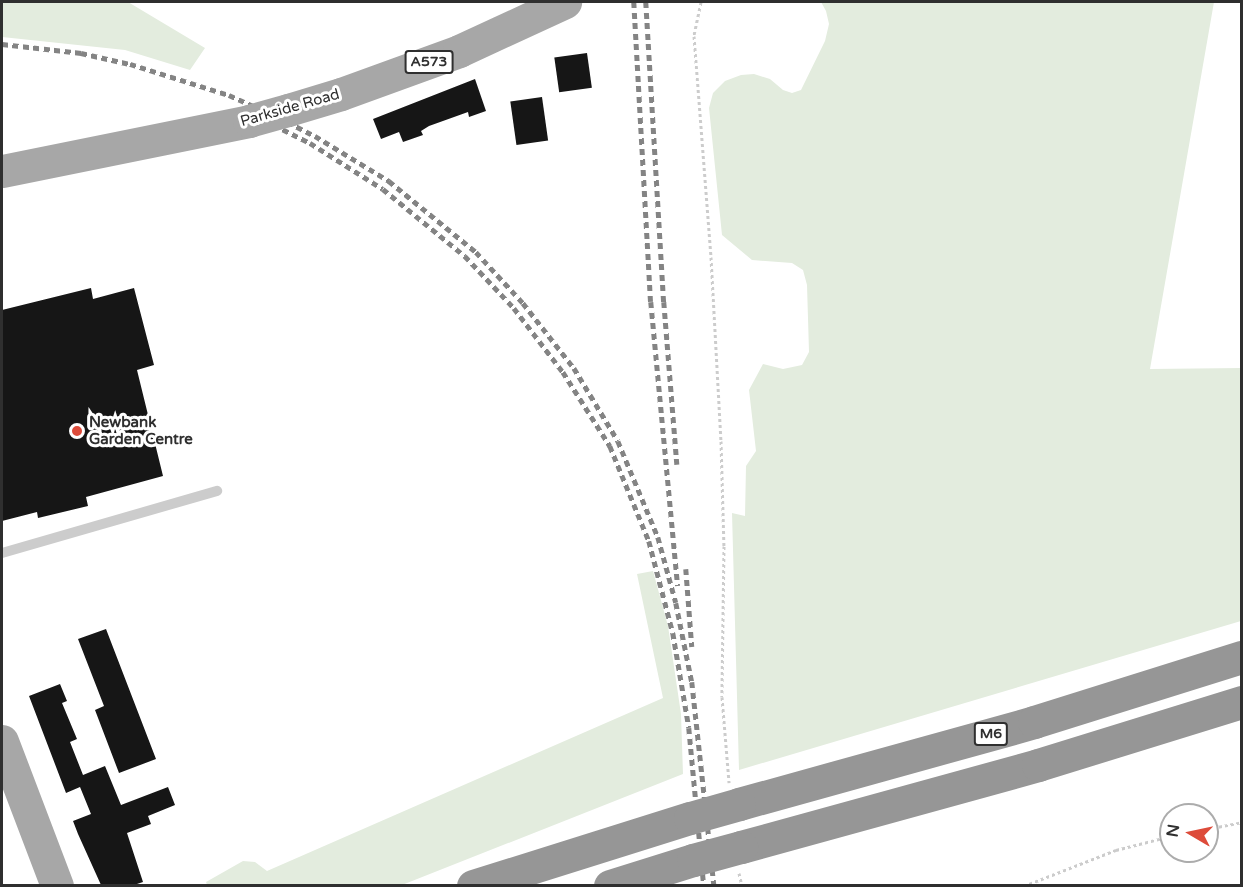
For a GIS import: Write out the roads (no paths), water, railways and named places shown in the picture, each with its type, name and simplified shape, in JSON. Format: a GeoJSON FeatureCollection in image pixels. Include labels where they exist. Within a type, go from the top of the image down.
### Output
{"type":"FeatureCollection","features":[{"type":"Feature","properties":{"kind":"highway","name":"M6"},"geometry":{"type":"LineString","coordinates":[[473,885],[690,818],[734,797],[1034,722],[1242,657]]}},
{"type":"Feature","properties":{"kind":"highway"},"geometry":{"type":"LineString","coordinates":[[610,885],[693,860],[740,860],[1242,702]]}},
{"type":"Feature","properties":{"kind":"main road","name":"Parkside Road"},"geometry":{"type":"LineString","coordinates":[[2,171],[249,121],[288,110],[459,51],[565,2]]}},
{"type":"Feature","properties":{"kind":"main road"},"geometry":{"type":"LineString","coordinates":[[2,741],[57,885]]}},
{"type":"Feature","properties":{"kind":"lane"},"geometry":{"type":"LineString","coordinates":[[2,554],[217,491]]}},
{"type":"Feature","properties":{"kind":"railway"},"geometry":{"type":"LineString","coordinates":[[634,2],[651,302],[678,586]]}},
{"type":"Feature","properties":{"kind":"railway"},"geometry":{"type":"LineString","coordinates":[[646,2],[664,302],[677,464]]}},
{"type":"Feature","properties":{"kind":"railway"},"geometry":{"type":"LineString","coordinates":[[2,44],[81,53],[130,64],[229,95],[278,117],[315,136],[389,181],[476,252],[523,303],[574,368],[618,441],[658,537],[676,603],[692,682],[714,886]]}},
{"type":"Feature","properties":{"kind":"railway"},"geometry":{"type":"LineString","coordinates":[[264,120],[310,143],[383,189],[465,256],[514,308],[563,372],[610,446],[649,541],[673,633],[689,728],[704,886]]}},
{"type":"Feature","properties":{"kind":"railway"},"geometry":{"type":"LineString","coordinates":[[686,569],[692,647]]}},
{"type":"Feature","properties":{"kind":"place","name":"Newbank Garden Centre"},"geometry":{"type":"Point","coordinates":[77,431]}}]}
